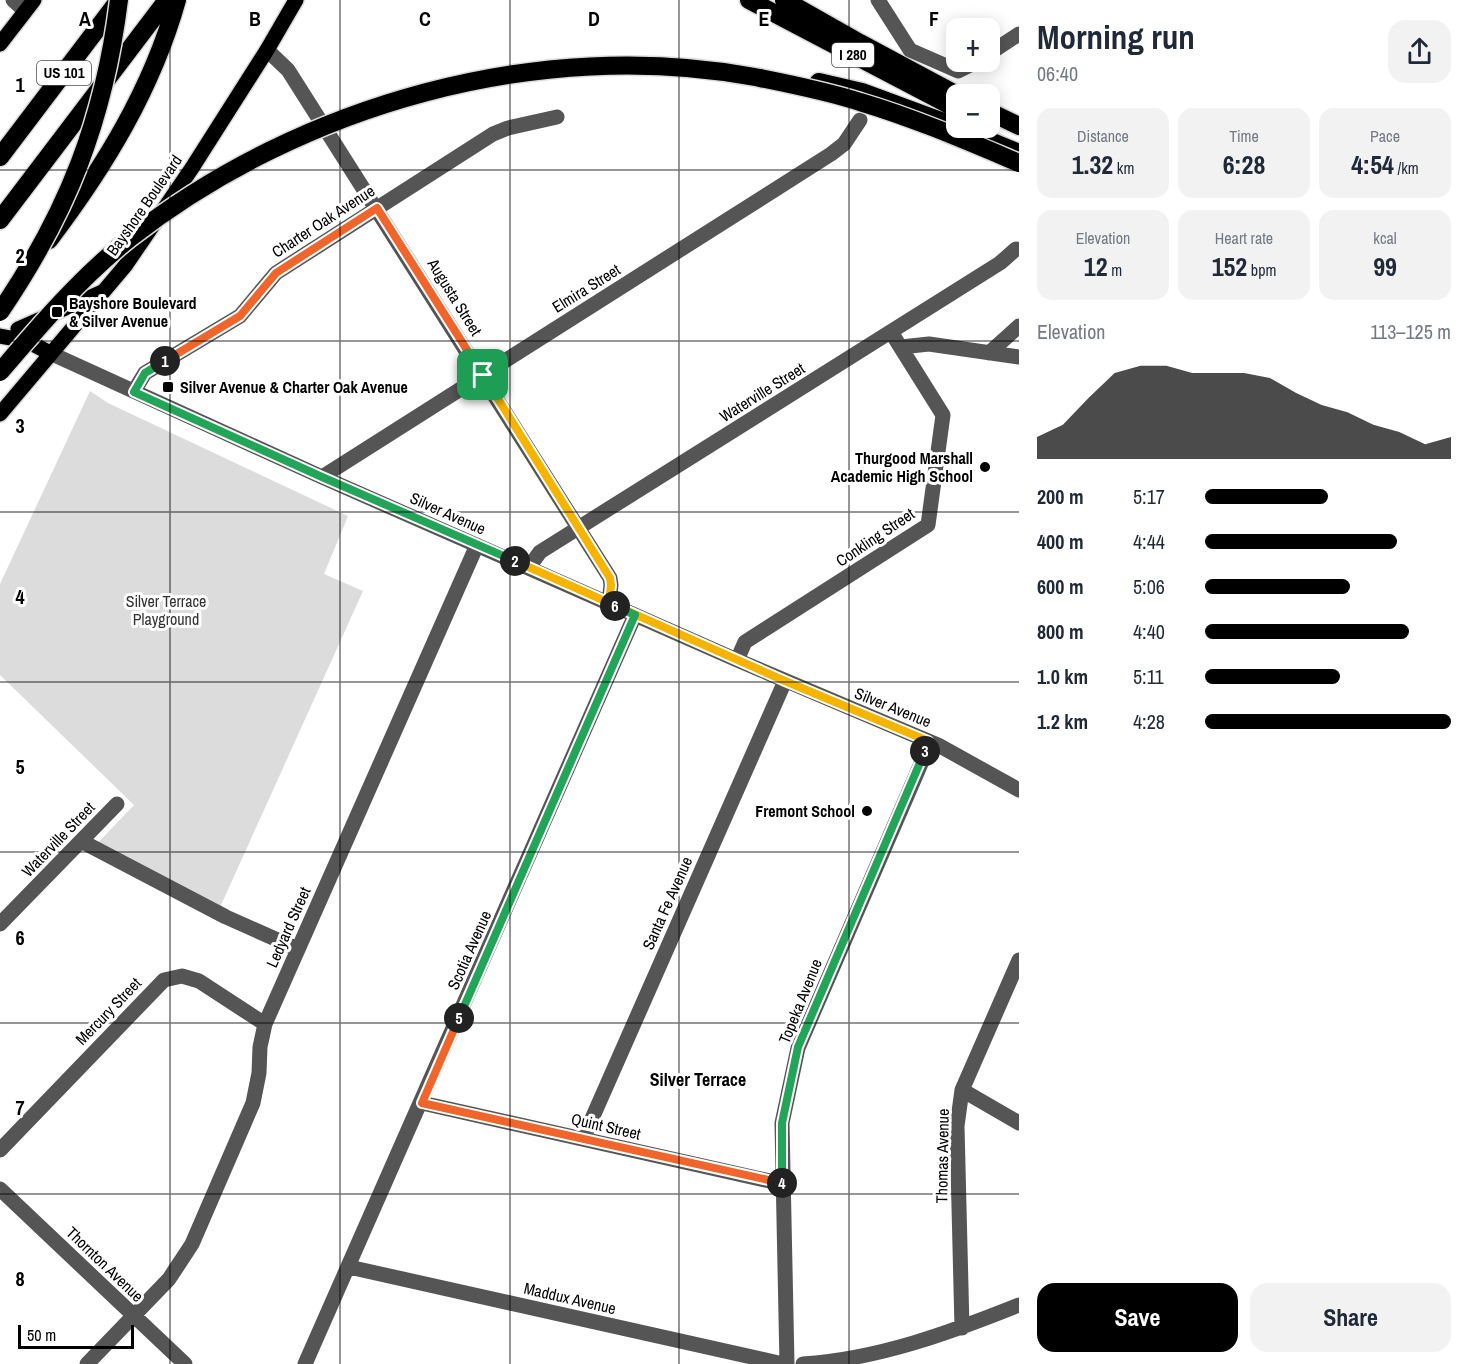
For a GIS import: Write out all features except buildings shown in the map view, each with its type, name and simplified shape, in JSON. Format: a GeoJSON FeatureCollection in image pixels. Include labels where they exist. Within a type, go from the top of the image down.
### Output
{"type":"FeatureCollection","features":[{"type":"Feature","properties":{"kind":"highway","name":"US 101"},"geometry":{"type":"LineString","coordinates":[[3,151],[119,0]]}},
{"type":"Feature","properties":{"kind":"highway"},"geometry":{"type":"LineString","coordinates":[[8,319],[24,277],[55,221],[80,165],[97,115],[113,46],[119,0]]}},
{"type":"Feature","properties":{"kind":"highway","name":"US 101"},"geometry":{"type":"LineString","coordinates":[[0,220],[167,0]]}},
{"type":"Feature","properties":{"kind":"highway"},"geometry":{"type":"LineString","coordinates":[[0,306],[66,218],[129,121],[152,74],[170,28],[177,0]]}},
{"type":"Feature","properties":{"kind":"highway","name":"I 280"},"geometry":{"type":"LineString","coordinates":[[749,0],[946,103]]}},
{"type":"Feature","properties":{"kind":"highway","name":"I 280"},"geometry":{"type":"LineString","coordinates":[[784,0],[946,89]]}},
{"type":"Feature","properties":{"kind":"highway"},"geometry":{"type":"LineString","coordinates":[[0,362],[78,276],[125,234],[211,176],[256,151],[302,129],[397,94],[516,69],[597,61],[649,60],[698,63],[809,80],[862,92],[946,123]]}},
{"type":"Feature","properties":{"kind":"highway"},"geometry":{"type":"LineString","coordinates":[[0,372],[41,324],[122,246],[170,210],[214,182],[258,156],[353,116],[399,101],[477,81],[597,67],[697,69],[753,77],[861,102],[917,121],[1019,163]]}},
{"type":"Feature","properties":{"kind":"highway"},"geometry":{"type":"LineString","coordinates":[[1000,117],[1019,126]]}},
{"type":"Feature","properties":{"kind":"highway"},"geometry":{"type":"LineString","coordinates":[[1000,129],[1019,138]]}},
{"type":"Feature","properties":{"kind":"highway"},"geometry":{"type":"LineString","coordinates":[[984,138],[1019,153]]}},
{"type":"Feature","properties":{"kind":"main road","name":"Bayshore Boulevard"},"geometry":{"type":"LineString","coordinates":[[0,414],[104,291],[154,225],[267,50],[296,0]]}},
{"type":"Feature","properties":{"kind":"main road"},"geometry":{"type":"LineString","coordinates":[[0,44],[29,5]]}},
{"type":"Feature","properties":{"kind":"main road"},"geometry":{"type":"LineString","coordinates":[[8,319],[104,291]]}},
{"type":"Feature","properties":{"kind":"main road","name":"Silver Avenue"},"geometry":{"type":"LineString","coordinates":[[8,319],[27,341]]}},
{"type":"Feature","properties":{"kind":"main road","name":"Silver Avenue"},"geometry":{"type":"LineString","coordinates":[[1,337],[27,341],[50,353]]}},
{"type":"Feature","properties":{"kind":"street"},"geometry":{"type":"LineString","coordinates":[[13,0],[29,5]]}},
{"type":"Feature","properties":{"kind":"street"},"geometry":{"type":"LineString","coordinates":[[878,0],[910,50],[946,67]]}},
{"type":"Feature","properties":{"kind":"street"},"geometry":{"type":"LineString","coordinates":[[1000,46],[1019,34]]}},
{"type":"Feature","properties":{"kind":"street","name":"Augusta Street"},"geometry":{"type":"LineString","coordinates":[[267,50],[288,70],[610,578],[609,603]]}},
{"type":"Feature","properties":{"kind":"street","name":"Charter Oak Avenue"},"geometry":{"type":"LineString","coordinates":[[134,392],[145,373],[240,316],[276,273],[493,134],[508,128],[557,117]]}},
{"type":"Feature","properties":{"kind":"street","name":"Elmira Street"},"geometry":{"type":"LineString","coordinates":[[322,477],[831,154],[844,144],[860,120]]}},
{"type":"Feature","properties":{"kind":"street","name":"Waterville Street"},"geometry":{"type":"LineString","coordinates":[[528,567],[540,552],[891,332],[999,263],[1016,249]]}},
{"type":"Feature","properties":{"kind":"street"},"geometry":{"type":"LineString","coordinates":[[989,353],[1019,326]]}},
{"type":"Feature","properties":{"kind":"street","name":"Conkling Street"},"geometry":{"type":"LineString","coordinates":[[736,660],[745,642],[928,525],[943,415],[891,332]]}},
{"type":"Feature","properties":{"kind":"street"},"geometry":{"type":"LineString","coordinates":[[900,347],[929,344],[1019,357]]}},
{"type":"Feature","properties":{"kind":"street","name":"Silver Avenue"},"geometry":{"type":"LineString","coordinates":[[50,353],[322,477],[736,660],[928,741],[970,761],[1019,790]]}},
{"type":"Feature","properties":{"kind":"street","name":"Ledyard Street"},"geometry":{"type":"LineString","coordinates":[[87,1364],[169,1279],[192,1244],[253,1102],[265,1024],[477,545]]}},
{"type":"Feature","properties":{"kind":"street","name":"Scotia Avenue"},"geometry":{"type":"LineString","coordinates":[[305,1364],[422,1103],[635,615]]}},
{"type":"Feature","properties":{"kind":"street","name":"Santa Fe Avenue"},"geometry":{"type":"LineString","coordinates":[[583,1139],[785,681]]}},
{"type":"Feature","properties":{"kind":"street","name":"Topeka Avenue"},"geometry":{"type":"LineString","coordinates":[[785,1364],[782,1123],[798,1047],[923,759],[928,741]]}},
{"type":"Feature","properties":{"kind":"street","name":"Waterville Street"},"geometry":{"type":"LineString","coordinates":[[0,924],[117,804]]}},
{"type":"Feature","properties":{"kind":"street"},"geometry":{"type":"LineString","coordinates":[[81,841],[226,917],[298,949]]}},
{"type":"Feature","properties":{"kind":"street","name":"Thomas Avenue"},"geometry":{"type":"LineString","coordinates":[[962,1328],[957,1126],[962,1090],[1019,960]]}},
{"type":"Feature","properties":{"kind":"street","name":"Mercury Street"},"geometry":{"type":"LineString","coordinates":[[0,1150],[164,980],[182,976],[199,981],[265,1024]]}},
{"type":"Feature","properties":{"kind":"street"},"geometry":{"type":"LineString","coordinates":[[962,1090],[1019,1124]]}},
{"type":"Feature","properties":{"kind":"street","name":"Quint Street"},"geometry":{"type":"LineString","coordinates":[[422,1103],[783,1184]]}},
{"type":"Feature","properties":{"kind":"street","name":"Thornton Avenue"},"geometry":{"type":"LineString","coordinates":[[2,1194],[184,1364]]}},
{"type":"Feature","properties":{"kind":"street","name":"Maddux Avenue"},"geometry":{"type":"LineString","coordinates":[[349,1267],[785,1364]]}},
{"type":"Feature","properties":{"kind":"street"},"geometry":{"type":"LineString","coordinates":[[803,1364],[834,1362],[897,1348],[962,1328],[1019,1305]]}},
{"type":"Feature","properties":{"kind":"green space","name":"Silver Terrace Playground"},"geometry":{"type":"Polygon","coordinates":[[[90,391],[108,403],[348,516],[324,574],[363,591],[217,914],[91,850],[134,805],[0,675],[0,584],[90,391]]]}},
{"type":"Feature","properties":{"kind":"place","name":"Bayshore Boulevard & Silver Avenue"},"geometry":{"type":"Point","coordinates":[57,312]}},
{"type":"Feature","properties":{"kind":"place","name":"Silver Avenue & Charter Oak Avenue"},"geometry":{"type":"Point","coordinates":[168,387]}},
{"type":"Feature","properties":{"kind":"place","name":"Thurgood Marshall Academic High School"},"geometry":{"type":"Point","coordinates":[985,467]}},
{"type":"Feature","properties":{"kind":"place","name":"Fremont School"},"geometry":{"type":"Point","coordinates":[867,811]}},
{"type":"Feature","properties":{"kind":"district","name":"Silver Terrace"},"geometry":{"type":"Point","coordinates":[698,1080]}},
{"type":"Feature","properties":{"kind":"route"},"geometry":{"type":"LineString","coordinates":[[483,375],[377,208],[276,273],[240,316],[145,373],[134,392],[322,477],[635,615],[649,620],[770,675],[928,741],[923,759],[798,1047],[782,1123],[783,1184],[422,1103],[635,615],[609,603],[610,578],[483,375]]}}]}
